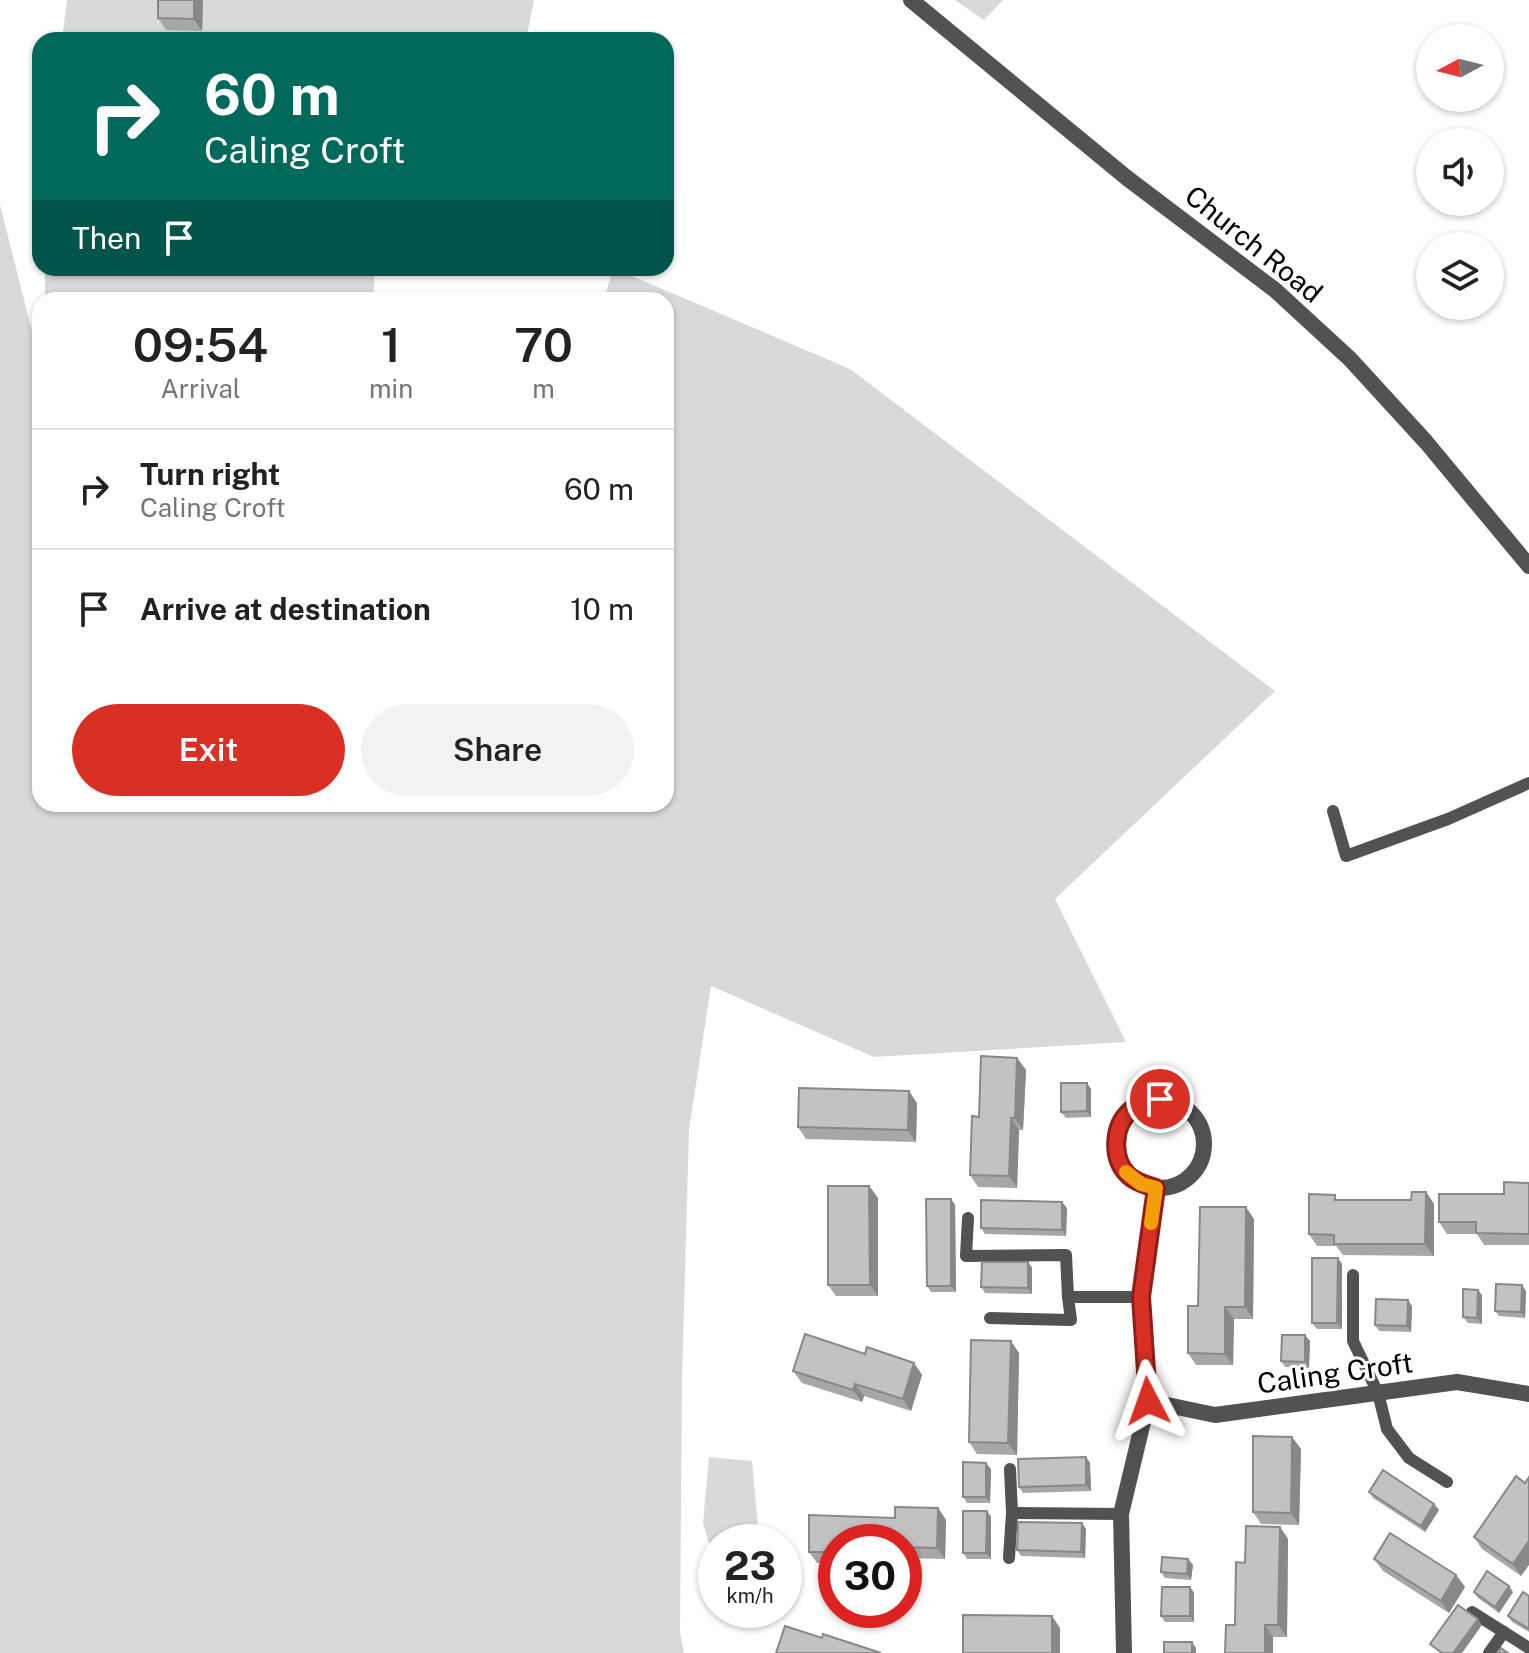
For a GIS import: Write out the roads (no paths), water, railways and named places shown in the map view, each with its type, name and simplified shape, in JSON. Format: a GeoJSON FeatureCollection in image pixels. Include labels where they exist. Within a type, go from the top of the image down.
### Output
{"type":"FeatureCollection","features":[{"type":"Feature","properties":{"kind":"street","name":"Church Road"},"geometry":{"type":"LineString","coordinates":[[911,0],[1127,178],[1275,290],[1308,319],[1350,359],[1426,442],[1529,566]]}},
{"type":"Feature","properties":{"kind":"street"},"geometry":{"type":"LineString","coordinates":[[1160,1099],[1175,1102],[1193,1114],[1205,1140],[1197,1169],[1186,1180],[1171,1187],[1156,1188],[1141,1184],[1128,1175],[1116,1153],[1116,1137],[1121,1122],[1130,1110],[1144,1102],[1160,1099]]}},
{"type":"Feature","properties":{"kind":"street"},"geometry":{"type":"LineString","coordinates":[[1124,1653],[1121,1514],[1148,1401],[1141,1297],[1156,1188]]}},
{"type":"Feature","properties":{"kind":"street","name":"Caling Croft"},"geometry":{"type":"LineString","coordinates":[[1148,1401],[1215,1415],[1457,1382],[1529,1394]]}},
{"type":"Feature","properties":{"kind":"lane"},"geometry":{"type":"LineString","coordinates":[[1333,811],[1346,856],[1448,819],[1529,783]]}},
{"type":"Feature","properties":{"kind":"lane"},"geometry":{"type":"LineString","coordinates":[[968,1218],[966,1256],[1066,1255],[1071,1320],[990,1318]]}},
{"type":"Feature","properties":{"kind":"lane"},"geometry":{"type":"LineString","coordinates":[[1353,1275],[1353,1341],[1378,1393],[1387,1429],[1409,1458],[1447,1482]]}},
{"type":"Feature","properties":{"kind":"lane"},"geometry":{"type":"LineString","coordinates":[[1068,1297],[1141,1297]]}},
{"type":"Feature","properties":{"kind":"lane"},"geometry":{"type":"LineString","coordinates":[[1009,1558],[1012,1513],[1010,1469]]}},
{"type":"Feature","properties":{"kind":"lane"},"geometry":{"type":"LineString","coordinates":[[1012,1513],[1121,1514]]}},
{"type":"Feature","properties":{"kind":"lane"},"geometry":{"type":"LineString","coordinates":[[1472,1612],[1529,1648]]}},
{"type":"Feature","properties":{"kind":"lane"},"geometry":{"type":"LineString","coordinates":[[1489,1653],[1504,1632]]}}]}
